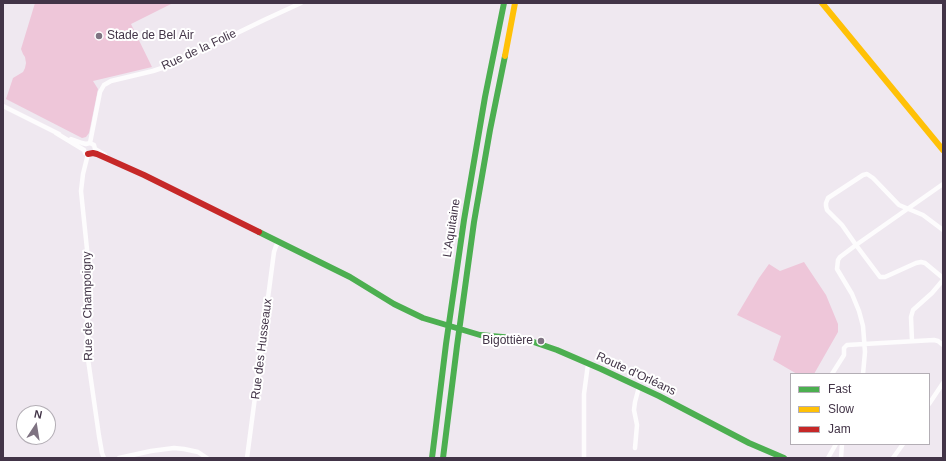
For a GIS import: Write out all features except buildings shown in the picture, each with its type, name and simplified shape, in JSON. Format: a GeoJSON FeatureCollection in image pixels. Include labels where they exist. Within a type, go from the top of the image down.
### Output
{"type":"FeatureCollection","features":[{"type":"Feature","properties":{"kind":"main road","name":"L'Aquitaine"},"geometry":{"type":"LineString","coordinates":[[432,458],[446,344],[464,220],[485,97],[504,3]]}},
{"type":"Feature","properties":{"kind":"main road","name":"L'Aquitaine"},"geometry":{"type":"LineString","coordinates":[[442,458],[474,222],[491,122],[515,3]]}},
{"type":"Feature","properties":{"kind":"main road"},"geometry":{"type":"LineString","coordinates":[[822,3],[943,150]]}},
{"type":"Feature","properties":{"kind":"main road","name":"Route d'Orléans"},"geometry":{"type":"LineString","coordinates":[[90,152],[144,175],[350,276],[405,310],[423,318],[472,333],[535,342],[566,354],[675,404],[749,443],[784,458]]}},
{"type":"Feature","properties":{"kind":"street","name":"Rue de la Folie"},"geometry":{"type":"LineString","coordinates":[[88,143],[100,92],[104,85],[153,71],[180,61],[301,3]]}},
{"type":"Feature","properties":{"kind":"street"},"geometry":{"type":"LineString","coordinates":[[3,106],[77,142],[94,144],[90,152],[56,132]]}},
{"type":"Feature","properties":{"kind":"street","name":"Rue de Champoigny"},"geometry":{"type":"LineString","coordinates":[[88,143],[84,146],[90,152],[82,174],[81,191],[88,259],[86,352],[102,456],[104,458]]}},
{"type":"Feature","properties":{"kind":"street"},"geometry":{"type":"LineString","coordinates":[[912,341],[911,314],[915,308],[932,293],[943,279],[925,263],[920,262],[885,277],[880,277],[842,225],[827,210],[826,203],[828,198],[863,175],[867,174],[873,178],[899,206],[923,214],[943,230]]}},
{"type":"Feature","properties":{"kind":"street"},"geometry":{"type":"LineString","coordinates":[[863,373],[865,344],[863,326],[856,303],[837,267],[838,260],[840,257],[943,184]]}},
{"type":"Feature","properties":{"kind":"street","name":"Rue des Husseaux"},"geometry":{"type":"LineString","coordinates":[[247,458],[274,252],[279,242]]}},
{"type":"Feature","properties":{"kind":"street"},"geometry":{"type":"LineString","coordinates":[[833,373],[844,355],[844,348],[848,345],[934,340],[943,345]]}},
{"type":"Feature","properties":{"kind":"street"},"geometry":{"type":"LineString","coordinates":[[584,458],[584,394],[588,364]]}},
{"type":"Feature","properties":{"kind":"street"},"geometry":{"type":"LineString","coordinates":[[930,402],[943,383]]}},
{"type":"Feature","properties":{"kind":"street"},"geometry":{"type":"LineString","coordinates":[[635,448],[637,425],[634,410],[639,387]]}},
{"type":"Feature","properties":{"kind":"street"},"geometry":{"type":"LineString","coordinates":[[828,458],[835,445]]}},
{"type":"Feature","properties":{"kind":"street"},"geometry":{"type":"LineString","coordinates":[[841,458],[842,445]]}},
{"type":"Feature","properties":{"kind":"street"},"geometry":{"type":"LineString","coordinates":[[894,458],[902,445]]}},
{"type":"Feature","properties":{"kind":"street"},"geometry":{"type":"LineString","coordinates":[[119,458],[174,448],[198,452],[207,458]]}},
{"type":"Feature","properties":{"kind":"shaded area"},"geometry":{"type":"Polygon","coordinates":[[[35,3],[173,3],[131,24],[152,67],[93,81],[98,89],[89,133],[86,137],[82,138],[6,99],[13,78],[23,72],[25,68],[25,57],[21,49],[35,3]]]}},
{"type":"Feature","properties":{"kind":"shaded area"},"geometry":{"type":"Polygon","coordinates":[[[804,262],[826,295],[838,324],[838,332],[815,373],[795,373],[773,360],[781,336],[737,315],[769,264],[780,271],[804,262]]]}},
{"type":"Feature","properties":{"kind":"traffic: fast"},"geometry":{"type":"LineString","coordinates":[[432,458],[446,344],[464,220],[485,97],[504,3]]}},
{"type":"Feature","properties":{"kind":"traffic: fast"},"geometry":{"type":"LineString","coordinates":[[443,458],[474,222],[505,56]]}},
{"type":"Feature","properties":{"kind":"traffic: fast"},"geometry":{"type":"LineString","coordinates":[[259,232],[350,277],[394,304],[423,318],[480,335],[525,339],[557,350],[659,396],[749,443],[784,458]]}},
{"type":"Feature","properties":{"kind":"traffic: slow"},"geometry":{"type":"LineString","coordinates":[[505,56],[515,3]]}},
{"type":"Feature","properties":{"kind":"traffic: slow"},"geometry":{"type":"LineString","coordinates":[[822,3],[943,150]]}},
{"type":"Feature","properties":{"kind":"traffic: jam"},"geometry":{"type":"LineString","coordinates":[[88,154],[97,154],[144,175],[259,232]]}},
{"type":"Feature","properties":{"kind":"place","name":"Stade de Bel Air"},"geometry":{"type":"Point","coordinates":[99,36]}},
{"type":"Feature","properties":{"kind":"place","name":"Bigottière"},"geometry":{"type":"Point","coordinates":[541,341]}}]}
